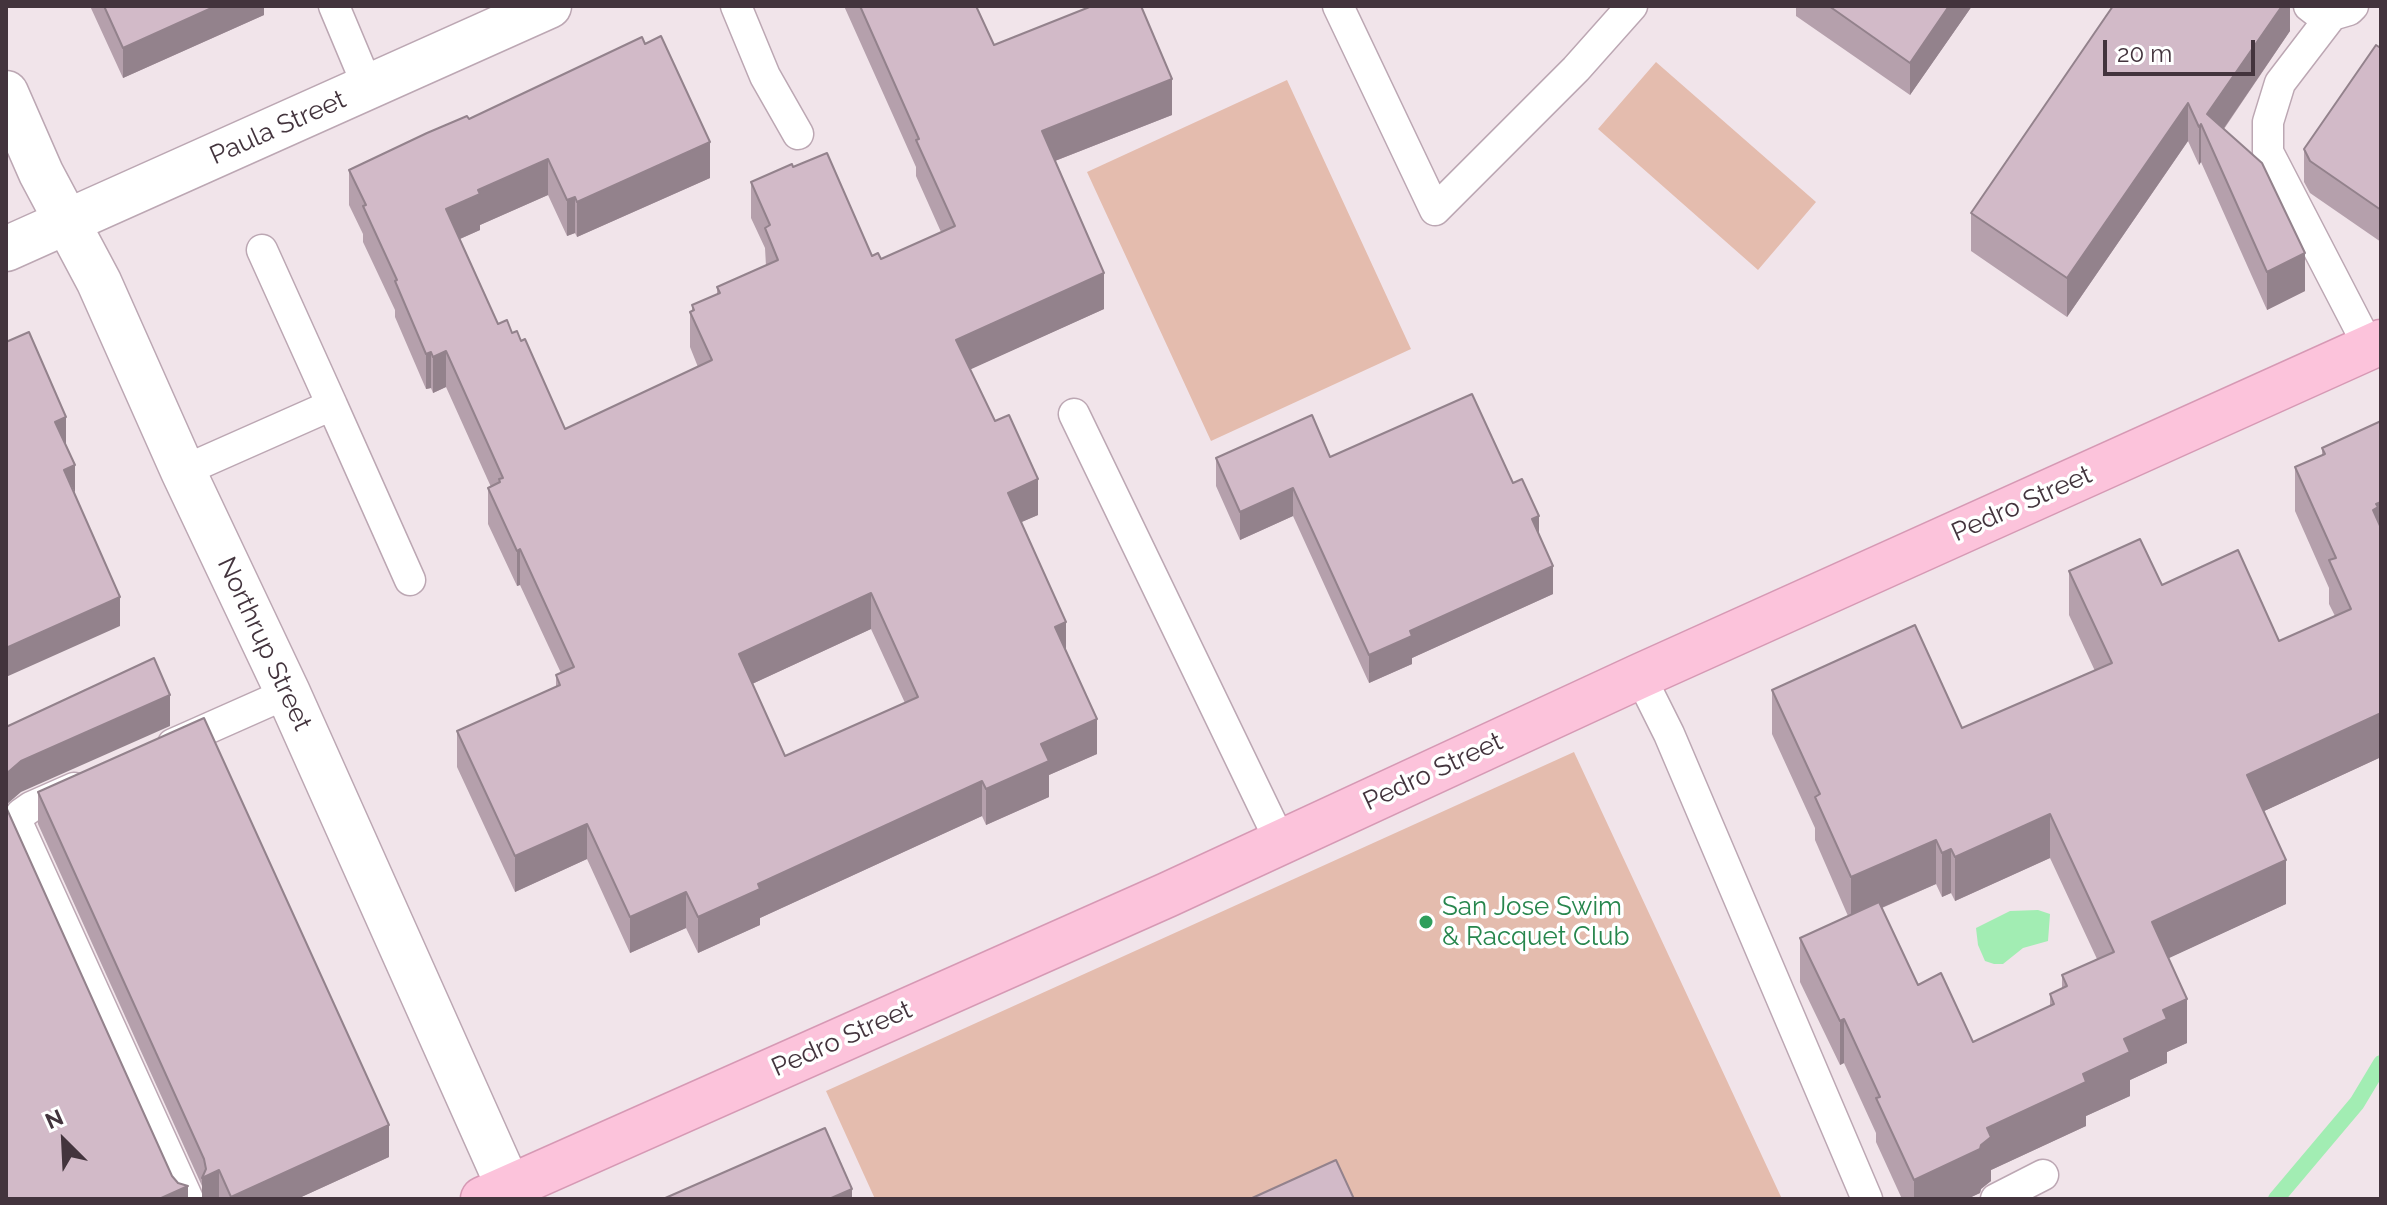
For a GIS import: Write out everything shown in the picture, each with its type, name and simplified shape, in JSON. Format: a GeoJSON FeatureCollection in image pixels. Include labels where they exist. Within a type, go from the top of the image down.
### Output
{"type":"FeatureCollection","features":[{"type":"Feature","properties":{"kind":"street","name":"Paula Street"},"geometry":{"type":"LineString","coordinates":[[6,249],[549,6]]}},
{"type":"Feature","properties":{"kind":"street","name":"Northrup Street"},"geometry":{"type":"LineString","coordinates":[[6,93],[41,173],[99,282],[183,471],[288,693],[502,1195]]}},
{"type":"Feature","properties":{"kind":"street","name":"Pedro Street"},"geometry":{"type":"LineString","coordinates":[[502,1195],[2375,345]]}},
{"type":"Feature","properties":{"kind":"lane"},"geometry":{"type":"LineString","coordinates":[[334,6],[368,87]]}},
{"type":"Feature","properties":{"kind":"lane"},"geometry":{"type":"LineString","coordinates":[[736,6],[765,76],[798,134]]}},
{"type":"Feature","properties":{"kind":"lane"},"geometry":{"type":"LineString","coordinates":[[1338,6],[1435,210],[1576,69],[1632,6]]}},
{"type":"Feature","properties":{"kind":"lane"},"geometry":{"type":"LineString","coordinates":[[2332,9],[2280,83],[2268,122],[2268,152],[2375,345]]}},
{"type":"Feature","properties":{"kind":"lane"},"geometry":{"type":"LineString","coordinates":[[262,250],[410,580]]}},
{"type":"Feature","properties":{"kind":"lane"},"geometry":{"type":"LineString","coordinates":[[183,471],[332,405]]}},
{"type":"Feature","properties":{"kind":"lane"},"geometry":{"type":"LineString","coordinates":[[1074,414],[1281,843]]}},
{"type":"Feature","properties":{"kind":"lane"},"geometry":{"type":"LineString","coordinates":[[1640,676],[1669,734],[1867,1199]]}},
{"type":"Feature","properties":{"kind":"lane"},"geometry":{"type":"LineString","coordinates":[[146,756],[288,693]]}},
{"type":"Feature","properties":{"kind":"lane"},"geometry":{"type":"LineString","coordinates":[[103,775],[31,807],[21,814],[17,822],[188,1199]]}},
{"type":"Feature","properties":{"kind":"lane"},"geometry":{"type":"LineString","coordinates":[[1996,1199],[2043,1175]]}},
{"type":"Feature","properties":{"kind":"shaded area"},"geometry":{"type":"Polygon","coordinates":[[[1656,62],[1816,202],[1758,270],[1598,129],[1656,62]]]}},
{"type":"Feature","properties":{"kind":"shaded area"},"geometry":{"type":"Polygon","coordinates":[[[1287,80],[1411,349],[1211,441],[1087,172],[1287,80]]]}},
{"type":"Feature","properties":{"kind":"shaded area","name":"San Jose Swim & Racquet Club"},"geometry":{"type":"Polygon","coordinates":[[[1574,752],[1782,1199],[875,1199],[826,1091],[1574,752]]]}},
{"type":"Feature","properties":{"kind":"shaded area"},"geometry":{"type":"Polygon","coordinates":[[[2038,910],[2050,914],[2048,941],[2023,948],[2003,964],[1985,961],[1978,945],[1976,928],[2010,911],[2038,910]]]}},
{"type":"Feature","properties":{"kind":"building"},"geometry":{"type":"Polygon","coordinates":[[[104,6],[216,6],[123,48],[104,6]]]}},
{"type":"Feature","properties":{"kind":"building"},"geometry":{"type":"Polygon","coordinates":[[[860,6],[976,6],[994,45],[1092,6],[1141,6],[1172,79],[1042,131],[1104,273],[956,340],[995,421],[1009,415],[1038,479],[1008,493],[1066,622],[1055,627],[1097,719],[1041,744],[1049,761],[986,789],[982,781],[758,884],[760,889],[698,917],[686,892],[630,917],[587,824],[515,856],[457,731],[560,685],[556,675],[574,667],[520,549],[517,551],[488,488],[503,478],[446,351],[433,357],[431,352],[426,354],[349,170],[467,116],[469,119],[642,37],[645,44],[661,36],[710,142],[577,202],[575,197],[567,200],[548,159],[478,190],[480,194],[446,209],[498,324],[507,320],[512,333],[517,331],[521,341],[525,339],[565,429],[712,360],[690,312],[694,310],[692,305],[720,293],[717,287],[778,260],[765,228],[770,225],[751,182],[827,153],[872,256],[878,253],[881,259],[955,226],[916,140],[919,139],[860,6]],[[871,593],[739,654],[785,756],[918,697],[871,593]]]}},
{"type":"Feature","properties":{"kind":"building"},"geometry":{"type":"Polygon","coordinates":[[[1829,6],[1949,6],[1910,63],[1829,6]]]}},
{"type":"Feature","properties":{"kind":"building"},"geometry":{"type":"Polygon","coordinates":[[[2113,6],[2282,6],[2207,114],[2262,163],[2305,253],[2267,272],[2201,124],[2199,127],[2188,103],[2067,278],[1971,213],[2113,6]]]}},
{"type":"Feature","properties":{"kind":"building"},"geometry":{"type":"Polygon","coordinates":[[[2376,45],[2381,45],[2381,210],[2310,161],[2304,149],[2376,45]]]}},
{"type":"Feature","properties":{"kind":"building"},"geometry":{"type":"Polygon","coordinates":[[[29,332],[66,417],[55,422],[75,465],[64,470],[120,597],[6,648],[6,342],[29,332]]]}},
{"type":"Feature","properties":{"kind":"building"},"geometry":{"type":"Polygon","coordinates":[[[1472,394],[1513,483],[1522,479],[1539,516],[1532,519],[1553,566],[1410,631],[1412,636],[1369,655],[1293,488],[1240,512],[1216,458],[1312,415],[1330,457],[1472,394]]]}},
{"type":"Feature","properties":{"kind":"building"},"geometry":{"type":"Polygon","coordinates":[[[2381,421],[2381,502],[2373,510],[2381,528],[2381,718],[2379,714],[2247,775],[2286,860],[2152,922],[2187,999],[2163,1010],[2167,1019],[2124,1039],[2130,1052],[2083,1074],[2086,1082],[1987,1128],[1991,1137],[1980,1149],[1914,1180],[1844,1019],[1840,1021],[1800,938],[1879,902],[1918,985],[1941,973],[1973,1042],[2054,1004],[2050,994],[2067,986],[2062,975],[2114,952],[2050,814],[1955,857],[1951,849],[1942,853],[1936,840],[1851,877],[1815,797],[1820,794],[1772,690],[1915,625],[1962,728],[2112,663],[2069,571],[2140,539],[2162,585],[2238,550],[2279,641],[2351,609],[2329,560],[2336,558],[2295,467],[2325,454],[2322,448],[2381,421]]]}},
{"type":"Feature","properties":{"kind":"building"},"geometry":{"type":"Polygon","coordinates":[[[154,658],[170,695],[21,761],[6,774],[6,727],[154,658]]]}},
{"type":"Feature","properties":{"kind":"building"},"geometry":{"type":"Polygon","coordinates":[[[204,718],[389,1125],[231,1197],[219,1170],[202,1178],[206,1169],[204,1159],[38,792],[204,718]]]}},
{"type":"Feature","properties":{"kind":"building"},"geometry":{"type":"Polygon","coordinates":[[[6,807],[172,1176],[178,1183],[188,1186],[159,1199],[6,1199],[6,807]]]}},
{"type":"Feature","properties":{"kind":"building"},"geometry":{"type":"Polygon","coordinates":[[[825,1128],[852,1189],[829,1199],[663,1199],[825,1128]]]}},
{"type":"Feature","properties":{"kind":"building"},"geometry":{"type":"Polygon","coordinates":[[[1336,1160],[1354,1199],[1250,1199],[1336,1160]]]}},
{"type":"Feature","properties":{"kind":"waterway"},"geometry":{"type":"LineString","coordinates":[[2276,1199],[2357,1103],[2381,1063]]}},
{"type":"Feature","properties":{"kind":"place","name":"San Jose Swim & Racquet Club"},"geometry":{"type":"Point","coordinates":[1426,922]}}]}
